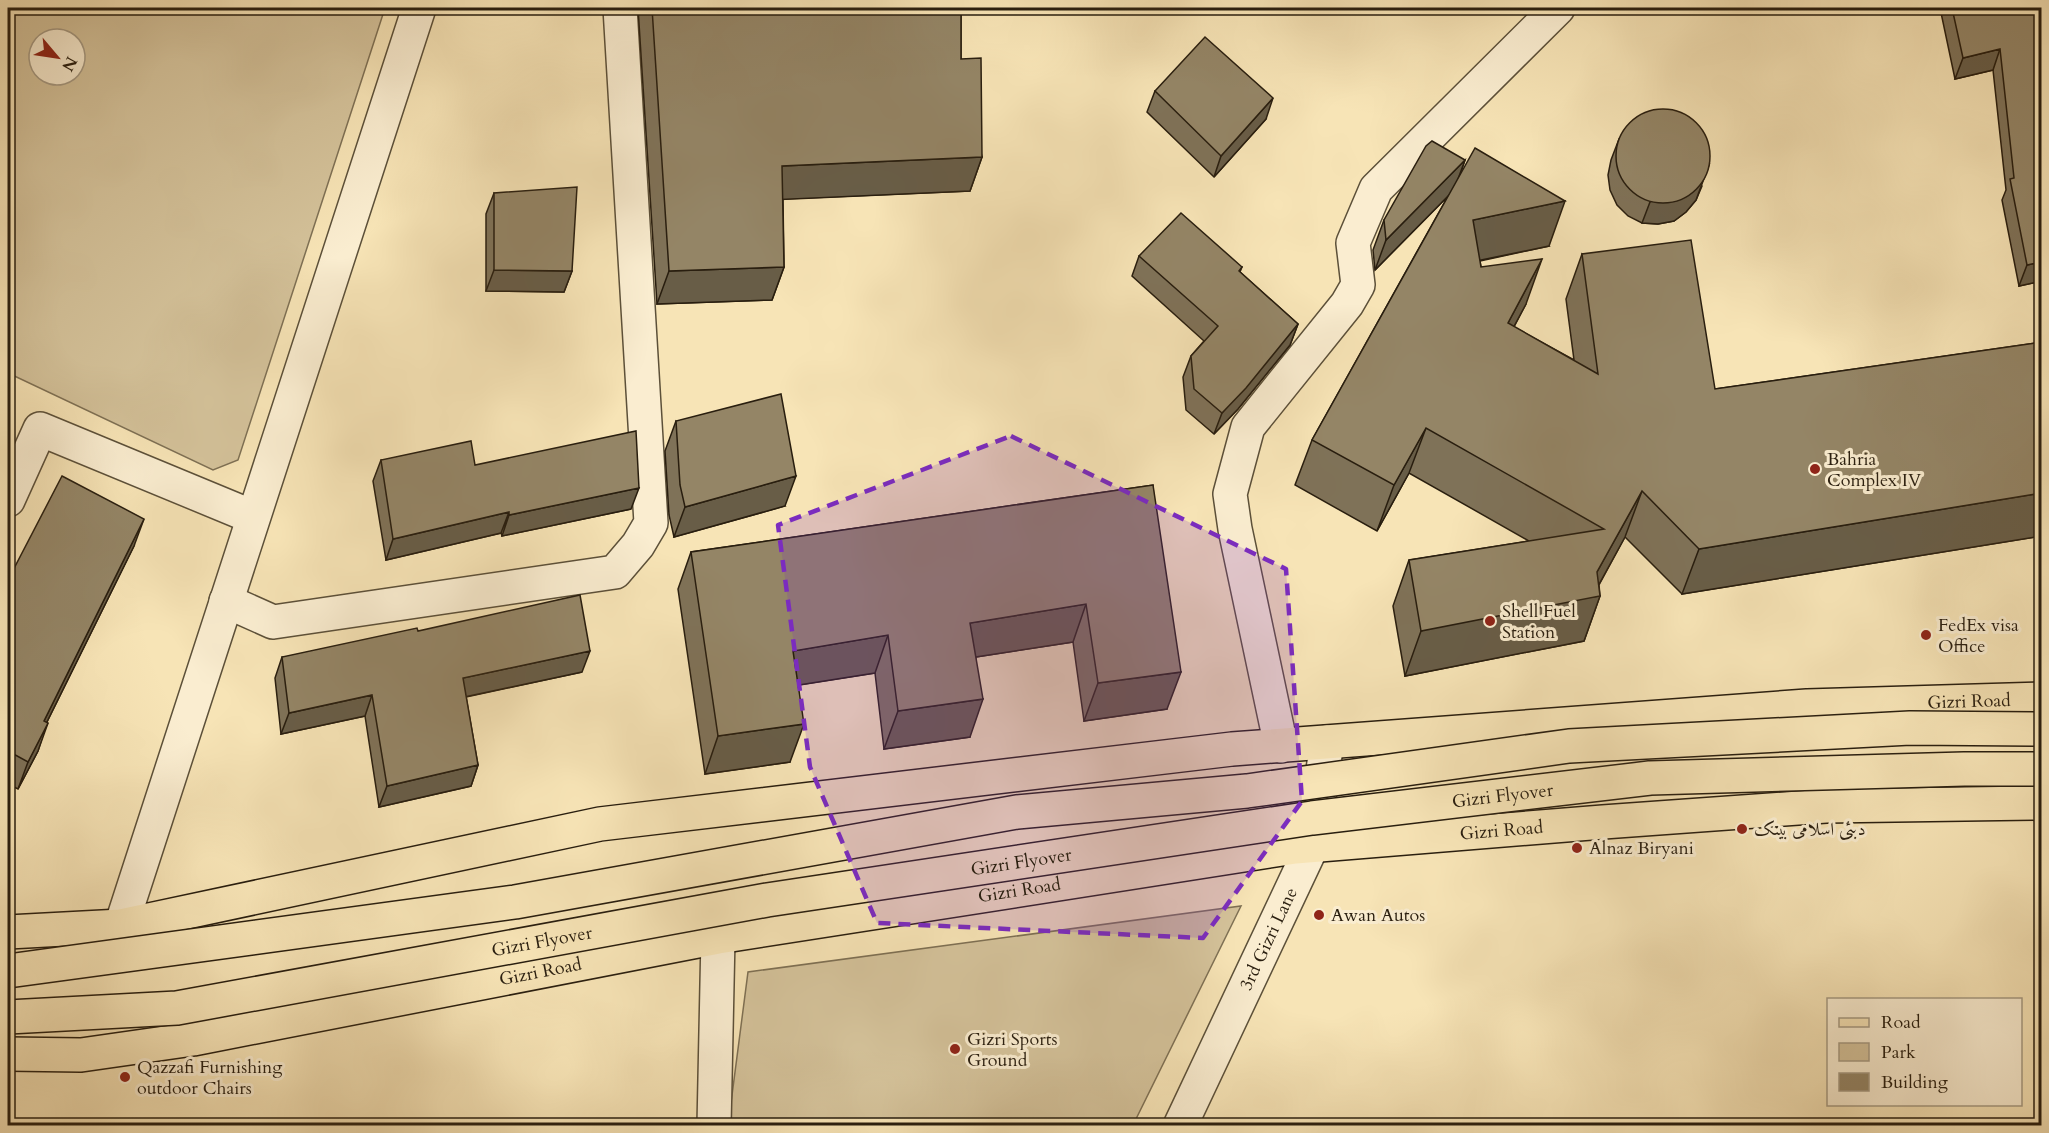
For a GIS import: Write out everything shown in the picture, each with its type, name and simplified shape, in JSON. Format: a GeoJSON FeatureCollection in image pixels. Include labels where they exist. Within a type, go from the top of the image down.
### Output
{"type":"FeatureCollection","features":[{"type":"Feature","properties":{"kind":"main road","name":"Gizri Road"},"geometry":{"type":"LineString","coordinates":[[8,932],[121,926],[600,824],[1232,749],[1807,706],[2042,699]]}},
{"type":"Feature","properties":{"kind":"main road"},"geometry":{"type":"LineString","coordinates":[[8,971],[515,902],[1017,812],[1247,791],[1569,746],[1910,728],[2042,729]]}},
{"type":"Feature","properties":{"kind":"main road","name":"Gizri Flyover"},"geometry":{"type":"LineString","coordinates":[[8,1017],[177,1008],[767,900],[1312,818],[1650,778],[1964,769],[2042,770]]}},
{"type":"Feature","properties":{"kind":"main road","name":"Gizri Road"},"geometry":{"type":"LineString","coordinates":[[8,1054],[81,1055],[193,1039],[718,937],[1312,846],[1826,806],[2042,803]]}},
{"type":"Feature","properties":{"kind":"street"},"geometry":{"type":"LineString","coordinates":[[121,926],[418,8]]}},
{"type":"Feature","properties":{"kind":"street"},"geometry":{"type":"LineString","coordinates":[[226,601],[273,622],[615,572],[638,545],[651,523],[620,8]]}},
{"type":"Feature","properties":{"kind":"street"},"geometry":{"type":"LineString","coordinates":[[1281,746],[1235,529],[1230,494],[1248,427],[1347,304],[1358,285],[1353,243],[1376,189],[1558,8]]}},
{"type":"Feature","properties":{"kind":"street"},"geometry":{"type":"LineString","coordinates":[[8,500],[40,429],[253,517]]}},
{"type":"Feature","properties":{"kind":"street","name":"3rd Gizri Lane"},"geometry":{"type":"LineString","coordinates":[[1180,1125],[1312,846],[1327,742]]}},
{"type":"Feature","properties":{"kind":"street"},"geometry":{"type":"LineString","coordinates":[[714,1125],[718,937]]}},
{"type":"Feature","properties":{"kind":"highlighted area"},"geometry":{"type":"Polygon","coordinates":[[[1011,436],[1286,569],[1302,801],[1203,938],[877,923],[810,767],[778,525],[1011,436]]]}},
{"type":"Feature","properties":{"kind":"green space"},"geometry":{"type":"Polygon","coordinates":[[[8,8],[385,8],[238,460],[213,470],[8,373],[8,8]]]}},
{"type":"Feature","properties":{"kind":"green space","name":"Gizri Sports Ground"},"geometry":{"type":"Polygon","coordinates":[[[1241,906],[1133,1125],[728,1126],[748,972],[1241,906]]]}},
{"type":"Feature","properties":{"kind":"building"},"geometry":{"type":"Polygon","coordinates":[[[652,8],[961,8],[961,59],[981,58],[982,157],[782,166],[784,267],[669,271],[652,8]]]}},
{"type":"Feature","properties":{"kind":"building"},"geometry":{"type":"Polygon","coordinates":[[[1952,8],[2042,8],[2042,262],[2027,265],[2010,179],[2014,178],[2000,49],[1963,58],[1952,8]]]}},
{"type":"Feature","properties":{"kind":"building"},"geometry":{"type":"Polygon","coordinates":[[[1205,37],[1273,98],[1221,156],[1155,91],[1205,37]]]}},
{"type":"Feature","properties":{"kind":"building"},"geometry":{"type":"Polygon","coordinates":[[[1663,109],[1681,113],[1696,123],[1706,138],[1710,156],[1706,174],[1696,189],[1681,199],[1663,203],[1645,199],[1630,189],[1620,174],[1616,156],[1620,138],[1630,123],[1645,113],[1663,109]]]}},
{"type":"Feature","properties":{"kind":"building"},"geometry":{"type":"Polygon","coordinates":[[[1432,141],[1465,160],[1386,240],[1384,220],[1426,146],[1432,141]]]}},
{"type":"Feature","properties":{"kind":"building"},"geometry":{"type":"Polygon","coordinates":[[[1475,148],[1565,201],[1473,220],[1481,267],[1542,259],[1508,323],[1598,374],[1582,254],[1691,240],[1715,389],[2042,342],[2042,493],[1699,549],[1642,491],[1597,572],[1600,596],[1421,631],[1409,560],[1604,529],[1426,428],[1394,485],[1312,440],[1475,148]]]}},
{"type":"Feature","properties":{"kind":"building"},"geometry":{"type":"Polygon","coordinates":[[[577,187],[572,271],[494,270],[494,193],[577,187]]]}},
{"type":"Feature","properties":{"kind":"building"},"geometry":{"type":"Polygon","coordinates":[[[1181,213],[1242,267],[1239,271],[1298,324],[1246,388],[1222,413],[1194,389],[1191,356],[1218,326],[1139,256],[1181,213]]]}},
{"type":"Feature","properties":{"kind":"building"},"geometry":{"type":"Polygon","coordinates":[[[781,394],[796,476],[685,507],[680,485],[676,421],[781,394]]]}},
{"type":"Feature","properties":{"kind":"building"},"geometry":{"type":"Polygon","coordinates":[[[636,431],[639,488],[509,515],[509,512],[393,539],[381,460],[471,441],[475,465],[636,431]]]}},
{"type":"Feature","properties":{"kind":"building"},"geometry":{"type":"Polygon","coordinates":[[[62,476],[144,519],[44,721],[48,723],[28,762],[8,751],[8,580],[62,476]]]}},
{"type":"Feature","properties":{"kind":"building"},"geometry":{"type":"Polygon","coordinates":[[[1153,485],[1181,672],[1098,683],[1086,604],[970,623],[983,699],[898,711],[888,635],[793,651],[804,724],[718,736],[691,552],[1153,485]]]}},
{"type":"Feature","properties":{"kind":"building"},"geometry":{"type":"Polygon","coordinates":[[[580,595],[590,651],[463,678],[478,765],[387,786],[372,695],[289,713],[282,657],[417,628],[418,631],[580,595]]]}},
{"type":"Feature","properties":{"kind":"place","name":"Bahria Complex IV"},"geometry":{"type":"Point","coordinates":[1815,469]}},
{"type":"Feature","properties":{"kind":"place","name":"Shell Fuel Station"},"geometry":{"type":"Point","coordinates":[1490,621]}},
{"type":"Feature","properties":{"kind":"place","name":"FedEx visa Office"},"geometry":{"type":"Point","coordinates":[1926,635]}},
{"type":"Feature","properties":{"kind":"place","name":"دبئی اسلامی بینک"},"geometry":{"type":"Point","coordinates":[1742,829]}},
{"type":"Feature","properties":{"kind":"place","name":"Alnaz Biryani"},"geometry":{"type":"Point","coordinates":[1577,848]}},
{"type":"Feature","properties":{"kind":"place","name":"Awan Autos"},"geometry":{"type":"Point","coordinates":[1319,915]}},
{"type":"Feature","properties":{"kind":"place","name":"Gizri Sports Ground"},"geometry":{"type":"Point","coordinates":[955,1049]}},
{"type":"Feature","properties":{"kind":"place","name":"Qazzafi Furnishing outdoor Chairs"},"geometry":{"type":"Point","coordinates":[125,1077]}}]}
